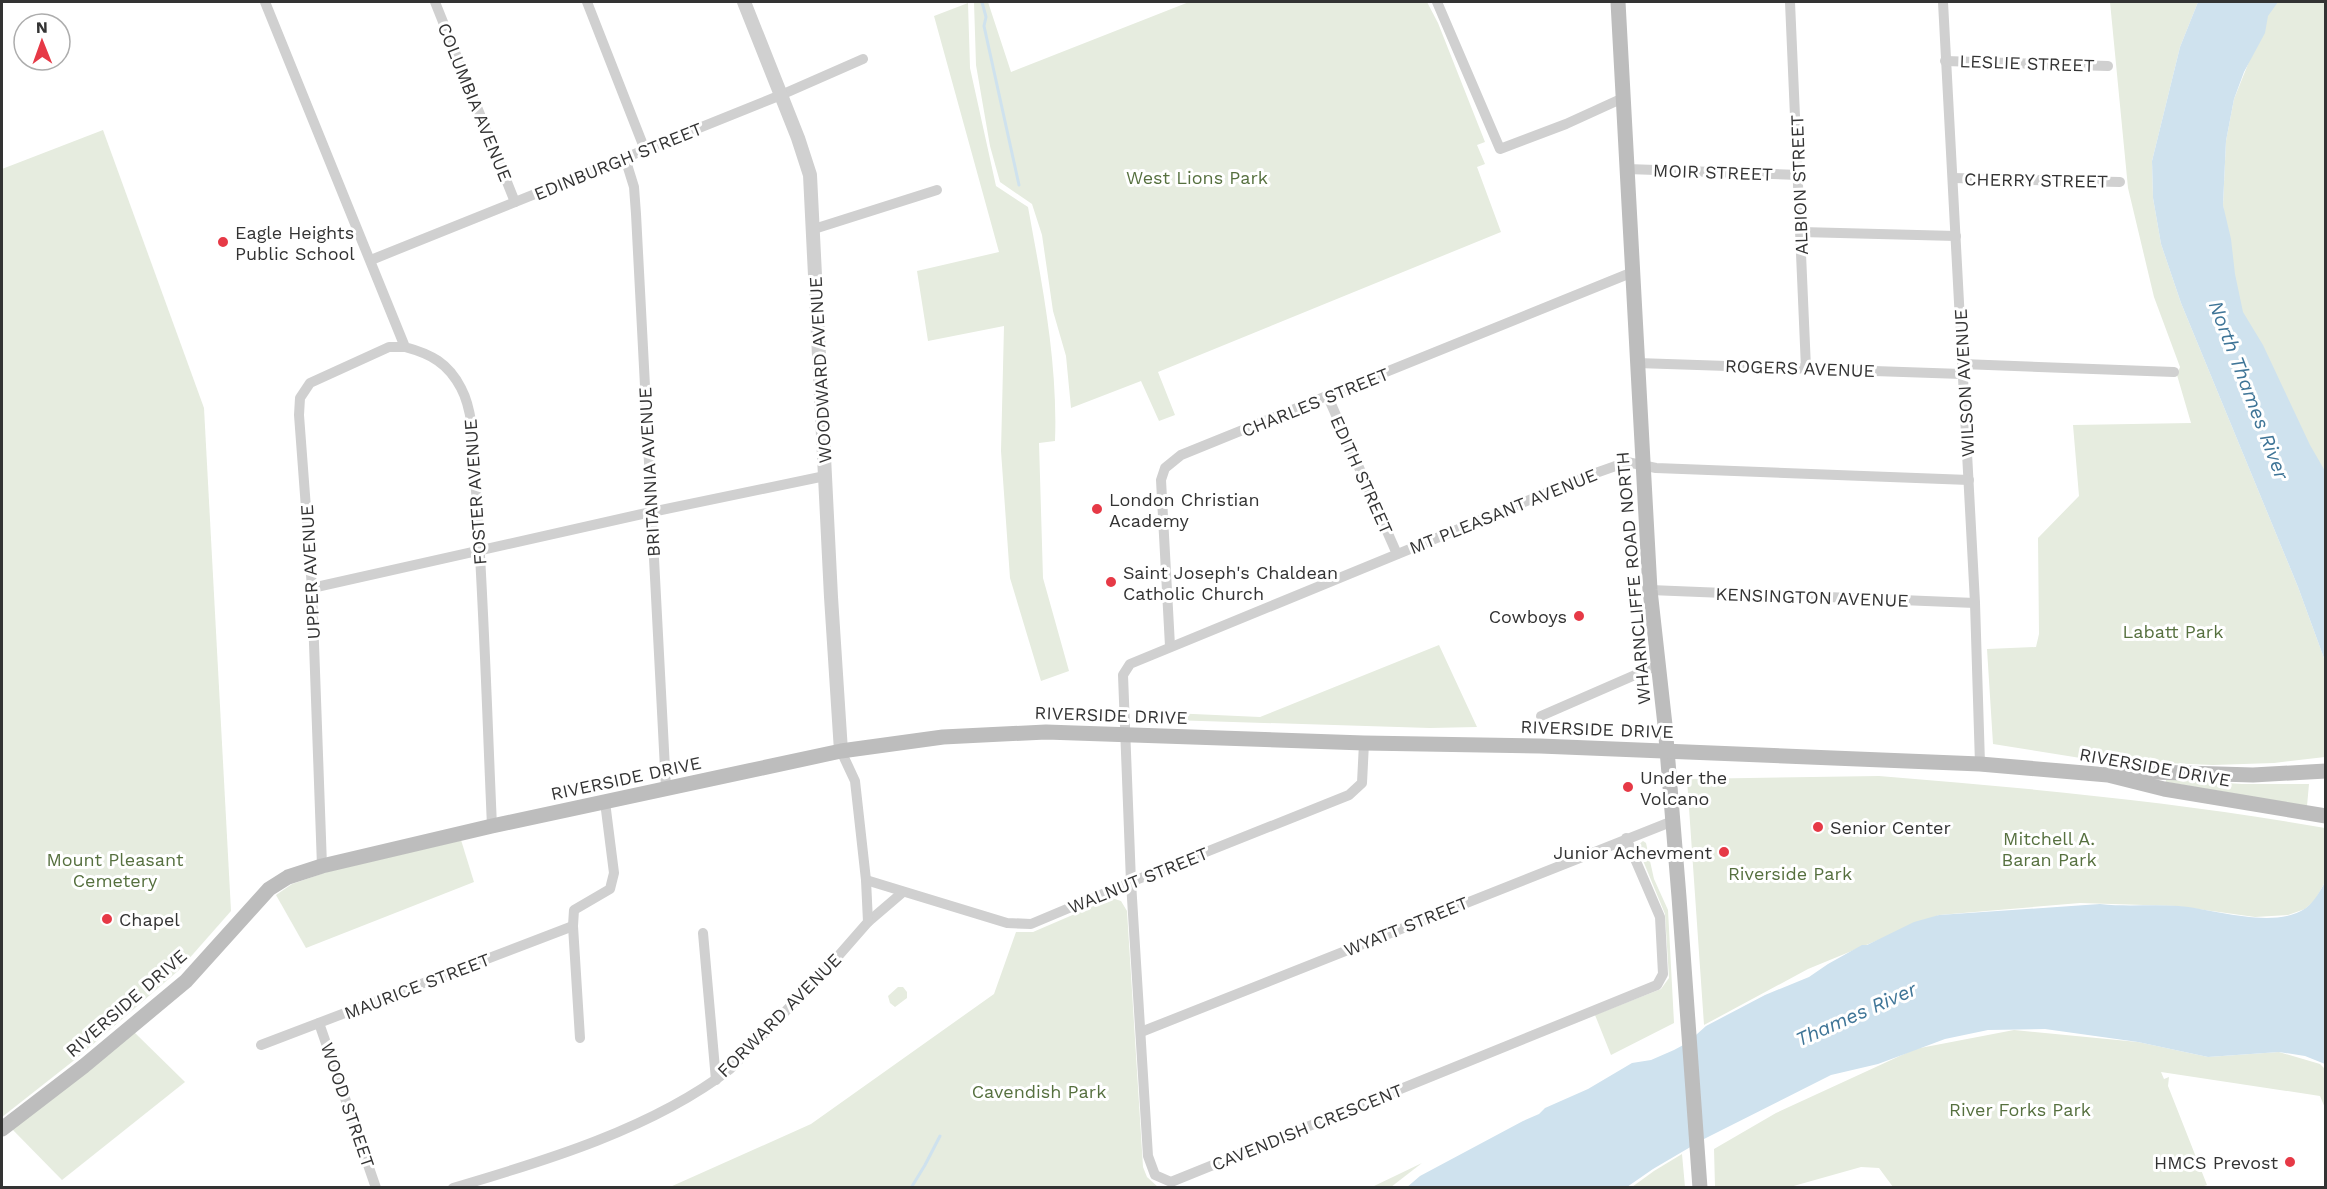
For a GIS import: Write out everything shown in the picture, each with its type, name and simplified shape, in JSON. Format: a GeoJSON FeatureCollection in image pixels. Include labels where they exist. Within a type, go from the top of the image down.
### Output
{"type":"FeatureCollection","features":[{"type":"Feature","properties":{"kind":"main road","name":"WHARNCLIFFE ROAD NORTH"},"geometry":{"type":"LineString","coordinates":[[1618,2],[1650,590],[1673,821],[1700,1188]]}},
{"type":"Feature","properties":{"kind":"main road","name":"RIVERSIDE DRIVE"},"geometry":{"type":"LineString","coordinates":[[2,1128],[84,1066],[186,981],[269,889],[288,877],[322,866],[666,788],[841,752],[947,736],[1046,732],[1551,746],[1980,764],[2108,776],[2164,789],[2325,816]]}},
{"type":"Feature","properties":{"kind":"main road"},"geometry":{"type":"LineString","coordinates":[[2108,776],[2114,771],[2282,775],[2325,771]]}},
{"type":"Feature","properties":{"kind":"street"},"geometry":{"type":"LineString","coordinates":[[265,2],[405,347]]}},
{"type":"Feature","properties":{"kind":"street","name":"COLUMBIA AVENUE"},"geometry":{"type":"LineString","coordinates":[[435,2],[515,202]]}},
{"type":"Feature","properties":{"kind":"street"},"geometry":{"type":"LineString","coordinates":[[587,2],[645,150]]}},
{"type":"Feature","properties":{"kind":"street","name":"WOODWARD AVENUE"},"geometry":{"type":"LineString","coordinates":[[744,2],[798,138],[810,175],[841,752]]}},
{"type":"Feature","properties":{"kind":"street"},"geometry":{"type":"LineString","coordinates":[[1437,2],[1500,149],[1566,124],[1623,98]]}},
{"type":"Feature","properties":{"kind":"street","name":"ALBION STREET"},"geometry":{"type":"LineString","coordinates":[[1790,2],[1806,369]]}},
{"type":"Feature","properties":{"kind":"street","name":"WILSON AVENUE"},"geometry":{"type":"LineString","coordinates":[[1943,2],[1975,603],[1980,764]]}},
{"type":"Feature","properties":{"kind":"street","name":"EDINBURGH STREET"},"geometry":{"type":"LineString","coordinates":[[371,260],[781,95],[864,58]]}},
{"type":"Feature","properties":{"kind":"street","name":"LESLIE STREET"},"geometry":{"type":"LineString","coordinates":[[1945,61],[2108,66]]}},
{"type":"Feature","properties":{"kind":"street","name":"BRITANNIA AVENUE"},"geometry":{"type":"LineString","coordinates":[[625,158],[635,196],[666,788]]}},
{"type":"Feature","properties":{"kind":"street","name":"MOIR STREET"},"geometry":{"type":"LineString","coordinates":[[1627,169],[1799,175]]}},
{"type":"Feature","properties":{"kind":"street","name":"CHERRY STREET"},"geometry":{"type":"LineString","coordinates":[[1953,178],[2120,182]]}},
{"type":"Feature","properties":{"kind":"street"},"geometry":{"type":"LineString","coordinates":[[814,229],[937,190]]}},
{"type":"Feature","properties":{"kind":"street"},"geometry":{"type":"LineString","coordinates":[[1801,232],[1956,236]]}},
{"type":"Feature","properties":{"kind":"street","name":"CHARLES STREET"},"geometry":{"type":"LineString","coordinates":[[1170,646],[1161,480],[1165,468],[1181,455],[1633,272]]}},
{"type":"Feature","properties":{"kind":"street","name":"UPPER AVENUE"},"geometry":{"type":"LineString","coordinates":[[322,866],[312,588],[299,415],[300,398],[310,383],[389,347],[405,347]]}},
{"type":"Feature","properties":{"kind":"street","name":"FOSTER AVENUE"},"geometry":{"type":"LineString","coordinates":[[405,347],[427,353],[446,366],[462,389],[471,419],[480,550],[492,826]]}},
{"type":"Feature","properties":{"kind":"street","name":"ROGERS AVENUE"},"geometry":{"type":"LineString","coordinates":[[1637,363],[1806,369],[2174,372]]}},
{"type":"Feature","properties":{"kind":"street","name":"EDITH STREET"},"geometry":{"type":"LineString","coordinates":[[1328,397],[1396,554]]}},
{"type":"Feature","properties":{"kind":"street","name":"MT PLEASANT AVENUE"},"geometry":{"type":"LineString","coordinates":[[1124,735],[1123,675],[1130,664],[1590,475],[1627,462],[1656,468],[1969,480]]}},
{"type":"Feature","properties":{"kind":"street"},"geometry":{"type":"LineString","coordinates":[[312,588],[651,512],[825,476]]}},
{"type":"Feature","properties":{"kind":"street","name":"KENSINGTON AVENUE"},"geometry":{"type":"LineString","coordinates":[[1650,590],[1975,603]]}},
{"type":"Feature","properties":{"kind":"street"},"geometry":{"type":"LineString","coordinates":[[1541,716],[1658,665]]}},
{"type":"Feature","properties":{"kind":"street","name":"CAVENDISH CRESCENT"},"geometry":{"type":"LineString","coordinates":[[1124,735],[1148,1156],[1155,1175],[1171,1182],[1657,985],[1663,974],[1660,916],[1626,838]]}},
{"type":"Feature","properties":{"kind":"street","name":"WALNUT STREET"},"geometry":{"type":"LineString","coordinates":[[866,880],[1007,924],[1031,924],[1349,795],[1362,783],[1364,742]]}},
{"type":"Feature","properties":{"kind":"street"},"geometry":{"type":"LineString","coordinates":[[841,752],[855,781],[866,880],[868,922]]}},
{"type":"Feature","properties":{"kind":"street"},"geometry":{"type":"LineString","coordinates":[[580,1038],[574,909],[610,889],[614,873],[605,802]]}},
{"type":"Feature","properties":{"kind":"street","name":"WYATT STREET"},"geometry":{"type":"LineString","coordinates":[[1141,1032],[1673,821]]}},
{"type":"Feature","properties":{"kind":"street","name":"FORWARD AVENUE"},"geometry":{"type":"LineString","coordinates":[[453,1188],[565,1153],[650,1117],[716,1080],[730,1069],[817,979],[868,922],[903,892]]}},
{"type":"Feature","properties":{"kind":"street","name":"MAURICE STREET"},"geometry":{"type":"LineString","coordinates":[[261,1045],[573,926]]}},
{"type":"Feature","properties":{"kind":"street"},"geometry":{"type":"LineString","coordinates":[[703,933],[716,1080]]}},
{"type":"Feature","properties":{"kind":"street","name":"WOOD STREET"},"geometry":{"type":"LineString","coordinates":[[319,1023],[376,1188]]}},
{"type":"Feature","properties":{"kind":"green space","name":"West Lions Park"},"geometry":{"type":"Polygon","coordinates":[[[974,2],[988,2],[1011,72],[1189,2],[1427,2],[1438,23],[1485,142],[1477,145],[1485,164],[1477,167],[1501,232],[1158,372],[1175,415],[1159,421],[1141,381],[1071,408],[1066,356],[1053,311],[1042,235],[1032,204],[1000,182],[990,146],[976,65],[974,2]]]}},
{"type":"Feature","properties":{"kind":"green space","name":"Labatt Park"},"geometry":{"type":"Polygon","coordinates":[[[2110,2],[2198,2],[2180,47],[2152,161],[2153,198],[2161,244],[2181,303],[2298,587],[2325,661],[2325,757],[2274,763],[2213,765],[2093,760],[1993,744],[1987,649],[2036,647],[2039,634],[2038,538],[2079,496],[2073,425],[2191,423],[2177,375],[2180,367],[2154,297],[2128,188],[2110,2]]]}},
{"type":"Feature","properties":{"kind":"green space"},"geometry":{"type":"Polygon","coordinates":[[[2273,2],[2325,2],[2325,481],[2233,294],[2223,205],[2226,141],[2234,99],[2273,2]]]}},
{"type":"Feature","properties":{"kind":"green space"},"geometry":{"type":"Polygon","coordinates":[[[968,3],[970,68],[996,186],[1028,207],[1051,353],[1055,441],[1039,443],[1043,578],[1069,671],[1041,681],[1010,578],[1001,451],[1004,326],[928,341],[917,271],[999,252],[934,16],[968,3]]]}},
{"type":"Feature","properties":{"kind":"green space","name":"Mount Pleasant Cemetery"},"geometry":{"type":"Polygon","coordinates":[[[103,130],[204,408],[231,911],[179,970],[77,1058],[2,1117],[2,169],[103,130]]]}},
{"type":"Feature","properties":{"kind":"green space"},"geometry":{"type":"Polygon","coordinates":[[[1439,645],[1477,727],[1430,728],[1170,720],[1171,713],[1260,717],[1439,645]]]}},
{"type":"Feature","properties":{"kind":"green space","name":"Riverside Park"},"geometry":{"type":"Polygon","coordinates":[[[1879,776],[2103,797],[2325,828],[2325,882],[2315,900],[2305,909],[2288,915],[2255,917],[2176,906],[2080,903],[1939,915],[1808,969],[1704,1025],[1687,779],[1879,776]]]}},
{"type":"Feature","properties":{"kind":"green space"},"geometry":{"type":"Polygon","coordinates":[[[2166,779],[2242,784],[2309,784],[2307,806],[2166,782],[2166,779]]]}},
{"type":"Feature","properties":{"kind":"green space"},"geometry":{"type":"Polygon","coordinates":[[[461,840],[474,882],[306,948],[276,895],[292,884],[330,871],[461,840]]]}},
{"type":"Feature","properties":{"kind":"green space"},"geometry":{"type":"Polygon","coordinates":[[[1643,841],[1646,843],[1654,879],[1668,910],[1674,1023],[1611,1055],[1595,1015],[1661,989],[1669,978],[1665,914],[1637,846],[1643,841]]]}},
{"type":"Feature","properties":{"kind":"green space","name":"Cavendish Park"},"geometry":{"type":"Polygon","coordinates":[[[1112,898],[1121,901],[1127,911],[1143,1167],[1147,1177],[1158,1187],[670,1187],[811,1124],[994,994],[1016,932],[1033,932],[1112,898]]]}},
{"type":"Feature","properties":{"kind":"green space"},"geometry":{"type":"Polygon","coordinates":[[[898,987],[903,987],[907,992],[907,998],[895,1007],[890,1003],[888,996],[898,987]]]}},
{"type":"Feature","properties":{"kind":"green space","name":"River Forks Park"},"geometry":{"type":"Polygon","coordinates":[[[2014,1030],[2138,1042],[2208,1057],[2279,1052],[2320,1064],[2325,1069],[2325,1108],[2320,1096],[2161,1072],[2164,1079],[2169,1077],[2168,1086],[2207,1185],[2201,1187],[1893,1187],[1879,1168],[1861,1167],[1790,1187],[1715,1187],[1714,1149],[1776,1113],[1915,1049],[2014,1030]]]}},
{"type":"Feature","properties":{"kind":"green space"},"geometry":{"type":"Polygon","coordinates":[[[134,1032],[185,1082],[62,1180],[12,1129],[134,1032]]]}},
{"type":"Feature","properties":{"kind":"green space"},"geometry":{"type":"Polygon","coordinates":[[[1682,1154],[1685,1187],[1632,1187],[1654,1171],[1682,1154]]]}},
{"type":"Feature","properties":{"kind":"green space"},"geometry":{"type":"Polygon","coordinates":[[[1422,1163],[1391,1187],[1372,1187],[1422,1163]]]}},
{"type":"Feature","properties":{"kind":"water","name":"North Thames River"},"geometry":{"type":"Polygon","coordinates":[[[2198,2],[2278,2],[2268,16],[2265,33],[2244,72],[2234,99],[2226,141],[2223,205],[2243,312],[2263,345],[2310,445],[2325,471],[2325,661],[2298,587],[2181,303],[2161,244],[2153,198],[2152,161],[2180,47],[2198,2]]]}},
{"type":"Feature","properties":{"kind":"water","name":"Thames River"},"geometry":{"type":"Polygon","coordinates":[[[2325,882],[2325,1064],[2305,1056],[2279,1052],[2208,1057],[2138,1042],[2045,1029],[1988,1030],[1945,1039],[1878,1064],[1831,1075],[1704,1139],[1627,1187],[1406,1188],[1420,1176],[1539,1114],[1545,1108],[1588,1089],[1632,1063],[1651,1060],[1674,1050],[1687,1043],[1706,1026],[1765,995],[1809,977],[1862,945],[1867,945],[1914,922],[1939,915],[2100,904],[2179,906],[2261,918],[2278,917],[2306,908],[2315,899],[2325,882]]]}},
{"type":"Feature","properties":{"kind":"waterway"},"geometry":{"type":"LineString","coordinates":[[982,2],[986,17],[984,26],[1019,185]]}},
{"type":"Feature","properties":{"kind":"waterway"},"geometry":{"type":"LineString","coordinates":[[911,1188],[940,1136]]}},
{"type":"Feature","properties":{"kind":"place","name":"Eagle Heights Public School"},"geometry":{"type":"Point","coordinates":[223,242]}},
{"type":"Feature","properties":{"kind":"place","name":"London Christian Academy"},"geometry":{"type":"Point","coordinates":[1097,509]}},
{"type":"Feature","properties":{"kind":"place","name":"Saint Joseph's Chaldean Catholic Church"},"geometry":{"type":"Point","coordinates":[1111,582]}},
{"type":"Feature","properties":{"kind":"place","name":"Cowboys"},"geometry":{"type":"Point","coordinates":[1579,616]}},
{"type":"Feature","properties":{"kind":"place","name":"Under the Volcano"},"geometry":{"type":"Point","coordinates":[1628,787]}},
{"type":"Feature","properties":{"kind":"place","name":"Senior Center"},"geometry":{"type":"Point","coordinates":[1818,827]}},
{"type":"Feature","properties":{"kind":"place","name":"Junior Achevment"},"geometry":{"type":"Point","coordinates":[1724,852]}},
{"type":"Feature","properties":{"kind":"place","name":"Chapel"},"geometry":{"type":"Point","coordinates":[107,919]}},
{"type":"Feature","properties":{"kind":"place","name":"HMCS Prevost"},"geometry":{"type":"Point","coordinates":[2290,1162]}},
{"type":"Feature","properties":{"kind":"park label","name":"Mitchell A. Baran Park"},"geometry":{"type":"Point","coordinates":[2049,848]}}]}
